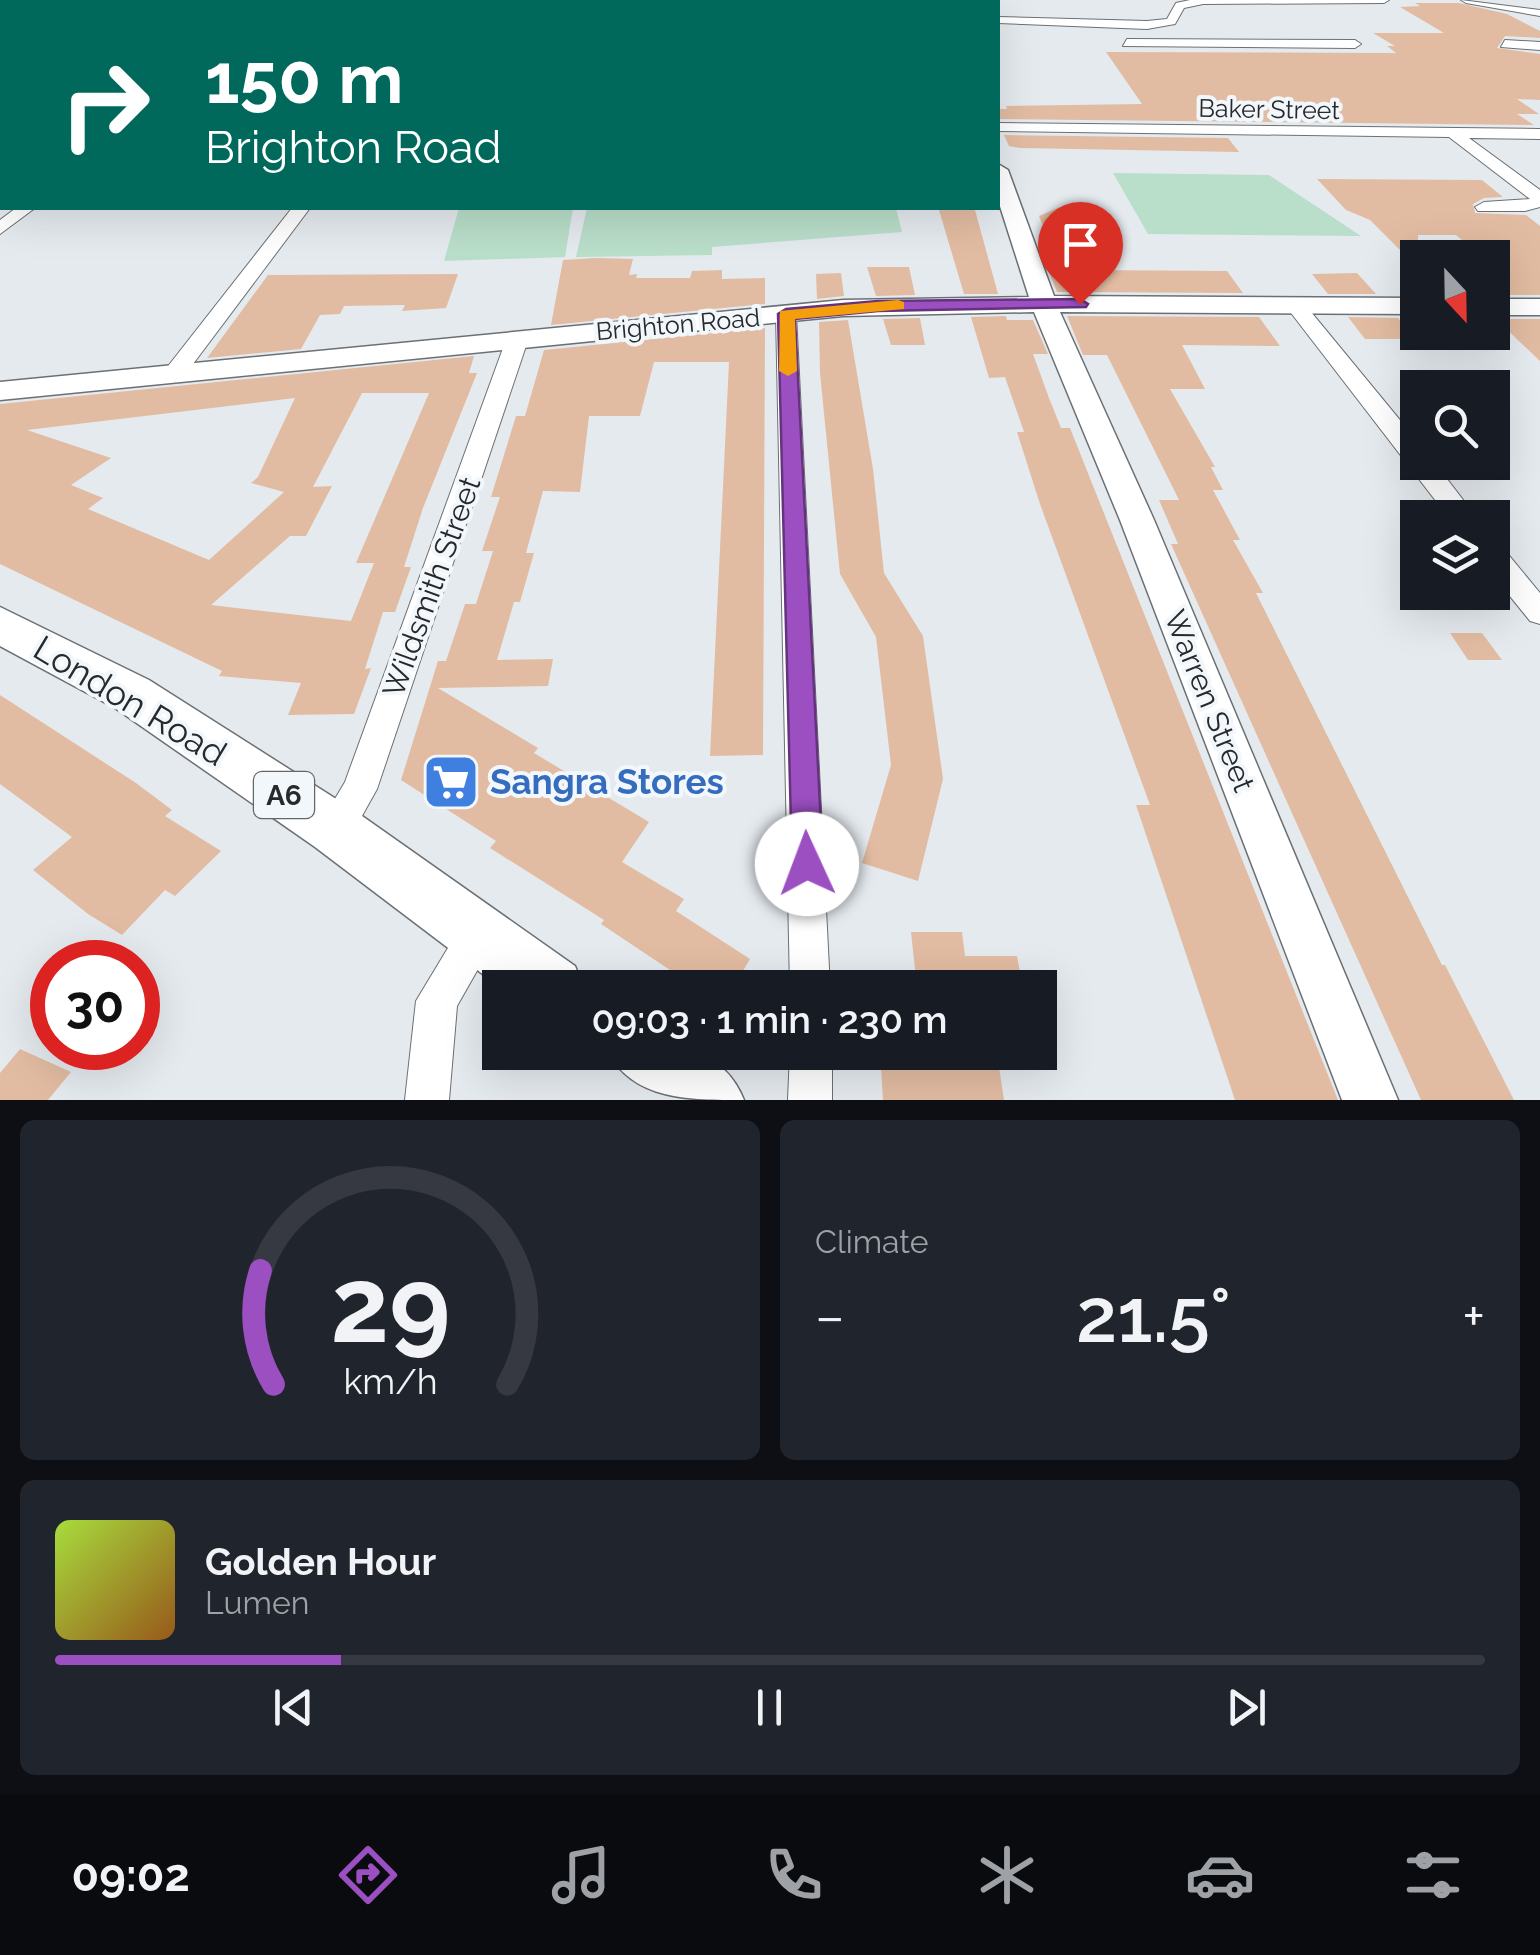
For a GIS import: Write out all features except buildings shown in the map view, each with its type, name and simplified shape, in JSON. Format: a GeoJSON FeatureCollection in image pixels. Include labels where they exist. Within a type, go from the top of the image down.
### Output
{"type":"FeatureCollection","features":[{"type":"Feature","properties":{"kind":"main road","name":"London Road"},"geometry":{"type":"LineString","coordinates":[[0,625],[132,694],[336,830],[530,970]]}},
{"type":"Feature","properties":{"kind":"main road"},"geometry":{"type":"LineString","coordinates":[[667,1070],[710,1100]]}},
{"type":"Feature","properties":{"kind":"street"},"geometry":{"type":"LineString","coordinates":[[1000,20],[1135,25],[1170,22],[1180,5],[1202,1],[1384,0]]}},
{"type":"Feature","properties":{"kind":"street"},"geometry":{"type":"LineString","coordinates":[[1466,0],[1540,13]]}},
{"type":"Feature","properties":{"kind":"street"},"geometry":{"type":"LineString","coordinates":[[1135,25],[1150,43]]}},
{"type":"Feature","properties":{"kind":"street"},"geometry":{"type":"LineString","coordinates":[[1491,38],[1519,52]]}},
{"type":"Feature","properties":{"kind":"street"},"geometry":{"type":"LineString","coordinates":[[1127,44],[1314,39],[1355,44]]}},
{"type":"Feature","properties":{"kind":"street"},"geometry":{"type":"LineString","coordinates":[[1505,44],[1540,46]]}},
{"type":"Feature","properties":{"kind":"street","name":"Baker Street"},"geometry":{"type":"LineString","coordinates":[[1000,127],[1540,134]]}},
{"type":"Feature","properties":{"kind":"street"},"geometry":{"type":"LineString","coordinates":[[1454,134],[1540,200],[1526,206],[1484,207]]}},
{"type":"Feature","properties":{"kind":"street","name":"Warren Street"},"geometry":{"type":"LineString","coordinates":[[1000,176],[1044,304],[1136,520],[1370,1100]]}},
{"type":"Feature","properties":{"kind":"street"},"geometry":{"type":"LineString","coordinates":[[0,229],[24,210]]}},
{"type":"Feature","properties":{"kind":"street"},"geometry":{"type":"LineString","coordinates":[[172,375],[298,210]]}},
{"type":"Feature","properties":{"kind":"street"},"geometry":{"type":"LineString","coordinates":[[1295,305],[1400,437]]}},
{"type":"Feature","properties":{"kind":"street","name":"Brighton Road"},"geometry":{"type":"LineString","coordinates":[[0,391],[878,306],[1400,306]]}},
{"type":"Feature","properties":{"kind":"street"},"geometry":{"type":"LineString","coordinates":[[1510,307],[1540,307]]}},
{"type":"Feature","properties":{"kind":"street"},"geometry":{"type":"LineString","coordinates":[[786,314],[809,970]]}},
{"type":"Feature","properties":{"kind":"street","name":"Wildsmith Street"},"geometry":{"type":"LineString","coordinates":[[336,830],[360,790],[517,340]]}},
{"type":"Feature","properties":{"kind":"street"},"geometry":{"type":"LineString","coordinates":[[1434,480],[1450,500]]}},
{"type":"Feature","properties":{"kind":"street"},"geometry":{"type":"LineString","coordinates":[[1510,576],[1540,613]]}},
{"type":"Feature","properties":{"kind":"street"},"geometry":{"type":"LineString","coordinates":[[427,1100],[437,1001],[480,932]]}},
{"type":"Feature","properties":{"kind":"street"},"geometry":{"type":"LineString","coordinates":[[810,1100],[811,1070]]}},
{"type":"Feature","properties":{"kind":"green space"},"geometry":{"type":"Polygon","coordinates":[[[1113,173],[1269,175],[1361,236],[1148,234],[1113,173]]]}},
{"type":"Feature","properties":{"kind":"green space"},"geometry":{"type":"Polygon","coordinates":[[[458,210],[573,210],[565,257],[444,261],[458,210]]]}},
{"type":"Feature","properties":{"kind":"green space"},"geometry":{"type":"Polygon","coordinates":[[[587,210],[896,210],[902,232],[712,247],[712,255],[576,257],[587,210]]]}},
{"type":"Feature","properties":{"kind":"slow traffic"},"geometry":{"type":"LineString","coordinates":[[788,371],[786,314],[898,305]]}},
{"type":"Feature","properties":{"kind":"place","name":"Sangra Stores"},"geometry":{"type":"Point","coordinates":[451,782]}},
{"type":"Feature","properties":{"kind":"route"},"geometry":{"type":"LineString","coordinates":[[807,864],[786,314],[878,306],[1080,304]]}}]}
